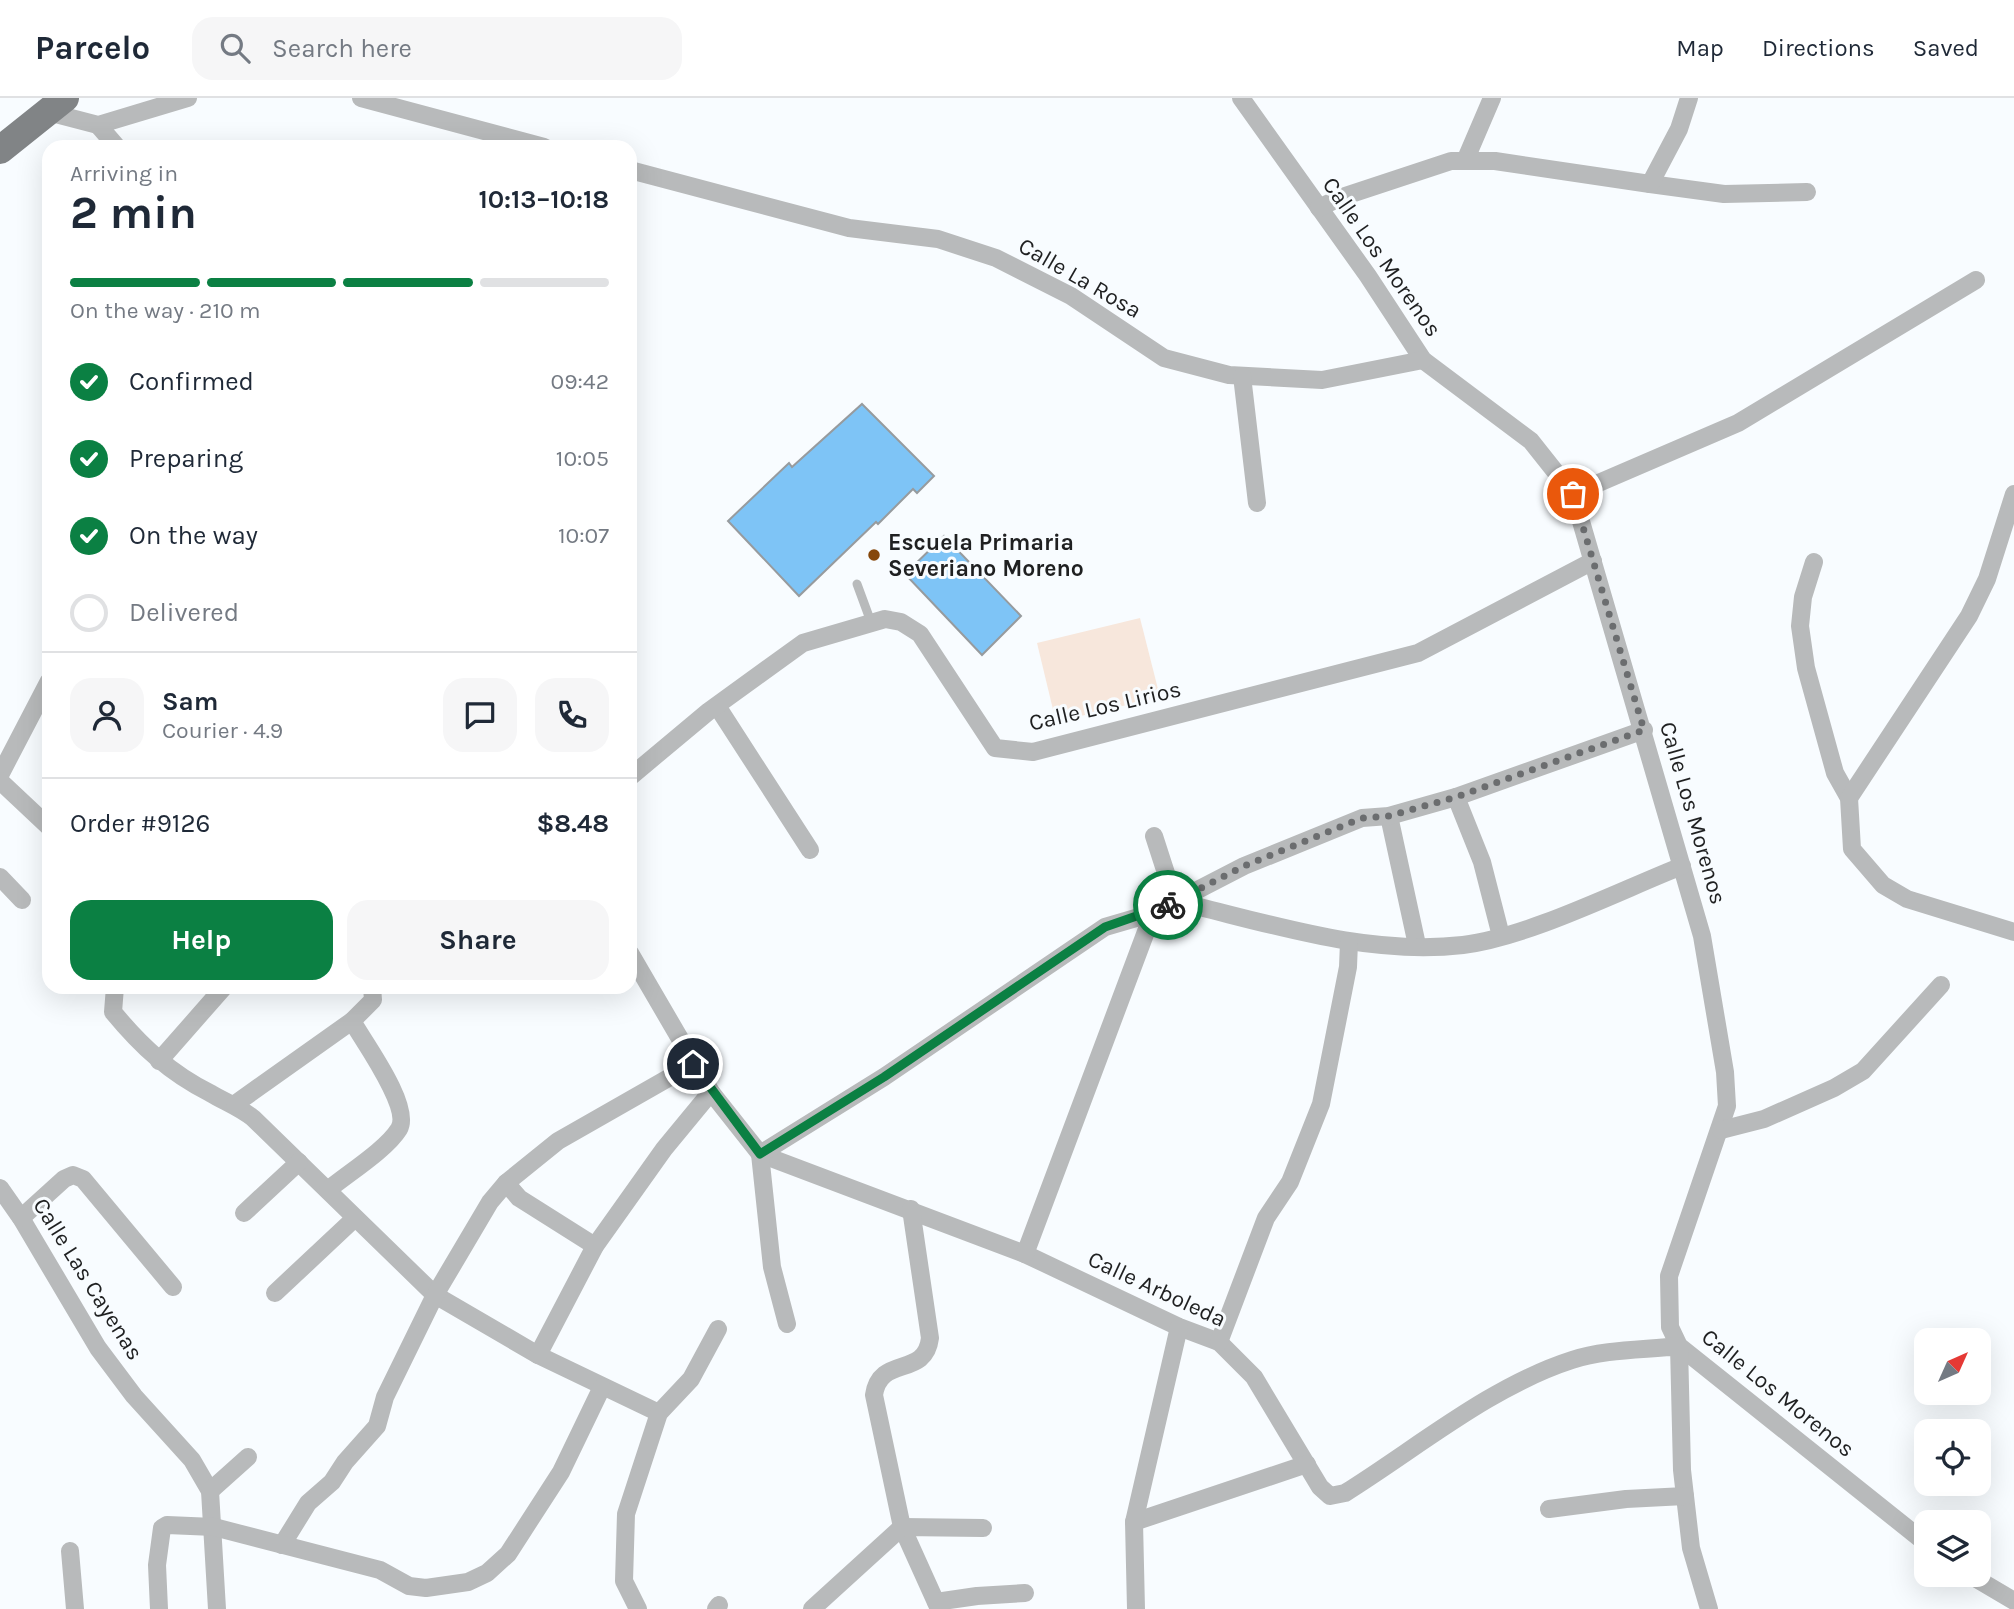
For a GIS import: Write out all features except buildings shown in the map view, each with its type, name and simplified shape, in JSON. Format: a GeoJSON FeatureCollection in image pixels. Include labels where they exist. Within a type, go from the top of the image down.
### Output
{"type":"FeatureCollection","features":[{"type":"Feature","properties":{"kind":"main road"},"geometry":{"type":"LineString","coordinates":[[0,150],[56,105]]}},
{"type":"Feature","properties":{"kind":"street"},"geometry":{"type":"LineString","coordinates":[[97,125],[188,98]]}},
{"type":"Feature","properties":{"kind":"street"},"geometry":{"type":"LineString","coordinates":[[361,98],[518,140]]}},
{"type":"Feature","properties":{"kind":"street","name":"Calle Los Morenos"},"geometry":{"type":"LineString","coordinates":[[1241,98],[1423,360],[1531,441],[1573,494],[1702,936],[1725,1072],[1727,1106],[1721,1130],[1669,1276],[1670,1327],[1679,1346],[1914,1534]]}},
{"type":"Feature","properties":{"kind":"street"},"geometry":{"type":"LineString","coordinates":[[1465,161],[1492,98]]}},
{"type":"Feature","properties":{"kind":"street"},"geometry":{"type":"LineString","coordinates":[[1650,184],[1679,130],[1689,98]]}},
{"type":"Feature","properties":{"kind":"street"},"geometry":{"type":"LineString","coordinates":[[56,105],[97,125],[111,140]]}},
{"type":"Feature","properties":{"kind":"street"},"geometry":{"type":"LineString","coordinates":[[1319,208],[1451,161],[1495,161],[1724,194],[1807,192]]}},
{"type":"Feature","properties":{"kind":"street","name":"Calle La Rosa"},"geometry":{"type":"LineString","coordinates":[[637,172],[849,228],[938,239],[996,258],[1071,296],[1164,358],[1242,376],[1322,380],[1423,360]]}},
{"type":"Feature","properties":{"kind":"street"},"geometry":{"type":"LineString","coordinates":[[1573,494],[1738,423],[1976,279]]}},
{"type":"Feature","properties":{"kind":"street"},"geometry":{"type":"LineString","coordinates":[[1242,376],[1257,503]]}},
{"type":"Feature","properties":{"kind":"street"},"geometry":{"type":"LineString","coordinates":[[1849,797],[1969,616],[1987,579],[2002,523],[2014,494]]}},
{"type":"Feature","properties":{"kind":"street","name":"Calle Los Lirios"},"geometry":{"type":"LineString","coordinates":[[637,771],[717,706],[803,643],[871,622],[885,619],[901,622],[920,634],[995,748],[1033,752],[1418,653],[1593,561]]}},
{"type":"Feature","properties":{"kind":"street"},"geometry":{"type":"LineString","coordinates":[[1814,562],[1803,597],[1800,626],[1806,668],[1835,773],[1849,797],[1852,849],[1883,885],[1907,899],[2014,932]]}},
{"type":"Feature","properties":{"kind":"street"},"geometry":{"type":"LineString","coordinates":[[0,775],[42,694]]}},
{"type":"Feature","properties":{"kind":"street"},"geometry":{"type":"LineString","coordinates":[[717,706],[810,850]]}},
{"type":"Feature","properties":{"kind":"street"},"geometry":{"type":"LineString","coordinates":[[760,1154],[884,1077],[1105,927],[1153,912],[1244,866],[1362,818],[1389,816],[1456,797],[1644,730]]}},
{"type":"Feature","properties":{"kind":"street"},"geometry":{"type":"LineString","coordinates":[[0,781],[42,820]]}},
{"type":"Feature","properties":{"kind":"street"},"geometry":{"type":"LineString","coordinates":[[1456,797],[1482,862],[1501,936]]}},
{"type":"Feature","properties":{"kind":"street"},"geometry":{"type":"LineString","coordinates":[[1389,816],[1417,945]]}},
{"type":"Feature","properties":{"kind":"street"},"geometry":{"type":"LineString","coordinates":[[1154,836],[1175,901]]}},
{"type":"Feature","properties":{"kind":"street"},"geometry":{"type":"LineString","coordinates":[[1175,901],[1349,942],[1463,944],[1501,936],[1682,866]]}},
{"type":"Feature","properties":{"kind":"street"},"geometry":{"type":"LineString","coordinates":[[0,877],[22,900]]}},
{"type":"Feature","properties":{"kind":"street"},"geometry":{"type":"LineString","coordinates":[[1024,1254],[1153,912]]}},
{"type":"Feature","properties":{"kind":"street"},"geometry":{"type":"LineString","coordinates":[[1219,1342],[1266,1218],[1290,1182],[1321,1104],[1348,967],[1349,942]]}},
{"type":"Feature","properties":{"kind":"street"},"geometry":{"type":"LineString","coordinates":[[637,965],[711,1092],[760,1154],[772,1267],[788,1324]]}},
{"type":"Feature","properties":{"kind":"street"},"geometry":{"type":"LineString","coordinates":[[1721,1130],[1764,1119],[1834,1088],[1863,1071],[1941,985]]}},
{"type":"Feature","properties":{"kind":"street"},"geometry":{"type":"LineString","coordinates":[[114,994],[113,1012],[141,1047],[210,1094],[235,1104],[299,1162],[435,1295],[538,1355],[659,1413]]}},
{"type":"Feature","properties":{"kind":"street"},"geometry":{"type":"LineString","coordinates":[[159,1061],[218,994]]}},
{"type":"Feature","properties":{"kind":"street"},"geometry":{"type":"LineString","coordinates":[[235,1104],[352,1021],[373,1000],[373,994]]}},
{"type":"Feature","properties":{"kind":"street"},"geometry":{"type":"LineString","coordinates":[[328,1190],[400,1128],[402,1114],[395,1094],[352,1021]]}},
{"type":"Feature","properties":{"kind":"street"},"geometry":{"type":"LineString","coordinates":[[282,1545],[308,1503],[332,1482],[345,1462],[377,1426],[385,1397],[435,1295],[469,1234],[506,1182],[558,1141],[693,1064]]}},
{"type":"Feature","properties":{"kind":"street"},"geometry":{"type":"LineString","coordinates":[[538,1355],[595,1246],[664,1149],[711,1092]]}},
{"type":"Feature","properties":{"kind":"street","name":"Calle Arboleda"},"geometry":{"type":"LineString","coordinates":[[760,1154],[1024,1254],[1179,1327],[1219,1342],[1254,1377],[1320,1487],[1330,1496],[1345,1493],[1481,1404],[1535,1375],[1575,1359],[1679,1346]]}},
{"type":"Feature","properties":{"kind":"street"},"geometry":{"type":"LineString","coordinates":[[244,1213],[299,1162]]}},
{"type":"Feature","properties":{"kind":"street"},"geometry":{"type":"LineString","coordinates":[[21,1218],[64,1180],[73,1175],[83,1179],[173,1287]]}},
{"type":"Feature","properties":{"kind":"street"},"geometry":{"type":"LineString","coordinates":[[506,1182],[519,1198],[595,1246]]}},
{"type":"Feature","properties":{"kind":"street","name":"Calle Las Cayenas"},"geometry":{"type":"LineString","coordinates":[[0,1188],[21,1218],[97,1348],[134,1396],[192,1460],[210,1491]]}},
{"type":"Feature","properties":{"kind":"street"},"geometry":{"type":"LineString","coordinates":[[911,1209],[930,1338],[928,1352],[922,1360],[886,1372],[876,1382],[874,1395],[902,1527],[937,1606],[977,1596],[1025,1593]]}},
{"type":"Feature","properties":{"kind":"street"},"geometry":{"type":"LineString","coordinates":[[275,1293],[355,1218]]}},
{"type":"Feature","properties":{"kind":"street"},"geometry":{"type":"LineString","coordinates":[[1136,1609],[1134,1522],[1179,1327]]}},
{"type":"Feature","properties":{"kind":"street"},"geometry":{"type":"LineString","coordinates":[[638,1609],[624,1581],[626,1514],[659,1413],[691,1378],[718,1329]]}},
{"type":"Feature","properties":{"kind":"street"},"geometry":{"type":"LineString","coordinates":[[1679,1346],[1685,1496],[1691,1548],[1709,1609]]}},
{"type":"Feature","properties":{"kind":"street"},"geometry":{"type":"LineString","coordinates":[[159,1609],[157,1565],[162,1528],[167,1525],[214,1527],[380,1570],[409,1586],[426,1588],[468,1582],[488,1573],[508,1554],[562,1472],[602,1387]]}},
{"type":"Feature","properties":{"kind":"street"},"geometry":{"type":"LineString","coordinates":[[217,1609],[210,1491],[248,1457]]}},
{"type":"Feature","properties":{"kind":"street"},"geometry":{"type":"LineString","coordinates":[[1134,1522],[1307,1464]]}},
{"type":"Feature","properties":{"kind":"street"},"geometry":{"type":"LineString","coordinates":[[1549,1509],[1626,1499],[1685,1496]]}},
{"type":"Feature","properties":{"kind":"street"},"geometry":{"type":"LineString","coordinates":[[812,1609],[902,1527],[983,1528]]}},
{"type":"Feature","properties":{"kind":"street"},"geometry":{"type":"LineString","coordinates":[[70,1551],[75,1609]]}},
{"type":"Feature","properties":{"kind":"street"},"geometry":{"type":"LineString","coordinates":[[1990,1587],[2014,1601]]}},
{"type":"Feature","properties":{"kind":"lane"},"geometry":{"type":"LineString","coordinates":[[857,584],[871,622]]}},
{"type":"Feature","properties":{"kind":"shaded area"},"geometry":{"type":"Polygon","coordinates":[[[1140,618],[1160,697],[1056,722],[1037,643],[1140,618]]]}},
{"type":"Feature","properties":{"kind":"way so far"},"geometry":{"type":"LineString","coordinates":[[1168,905],[1244,866],[1362,818],[1389,816],[1456,797],[1644,730],[1573,494]]}},
{"type":"Feature","properties":{"kind":"place","name":"Escuela Primaria Severiano Moreno"},"geometry":{"type":"Point","coordinates":[874,555]}},
{"type":"Feature","properties":{"kind":"route"},"geometry":{"type":"LineString","coordinates":[[693,1064],[711,1092],[760,1154],[884,1077],[1105,927],[1168,905]]}}]}
